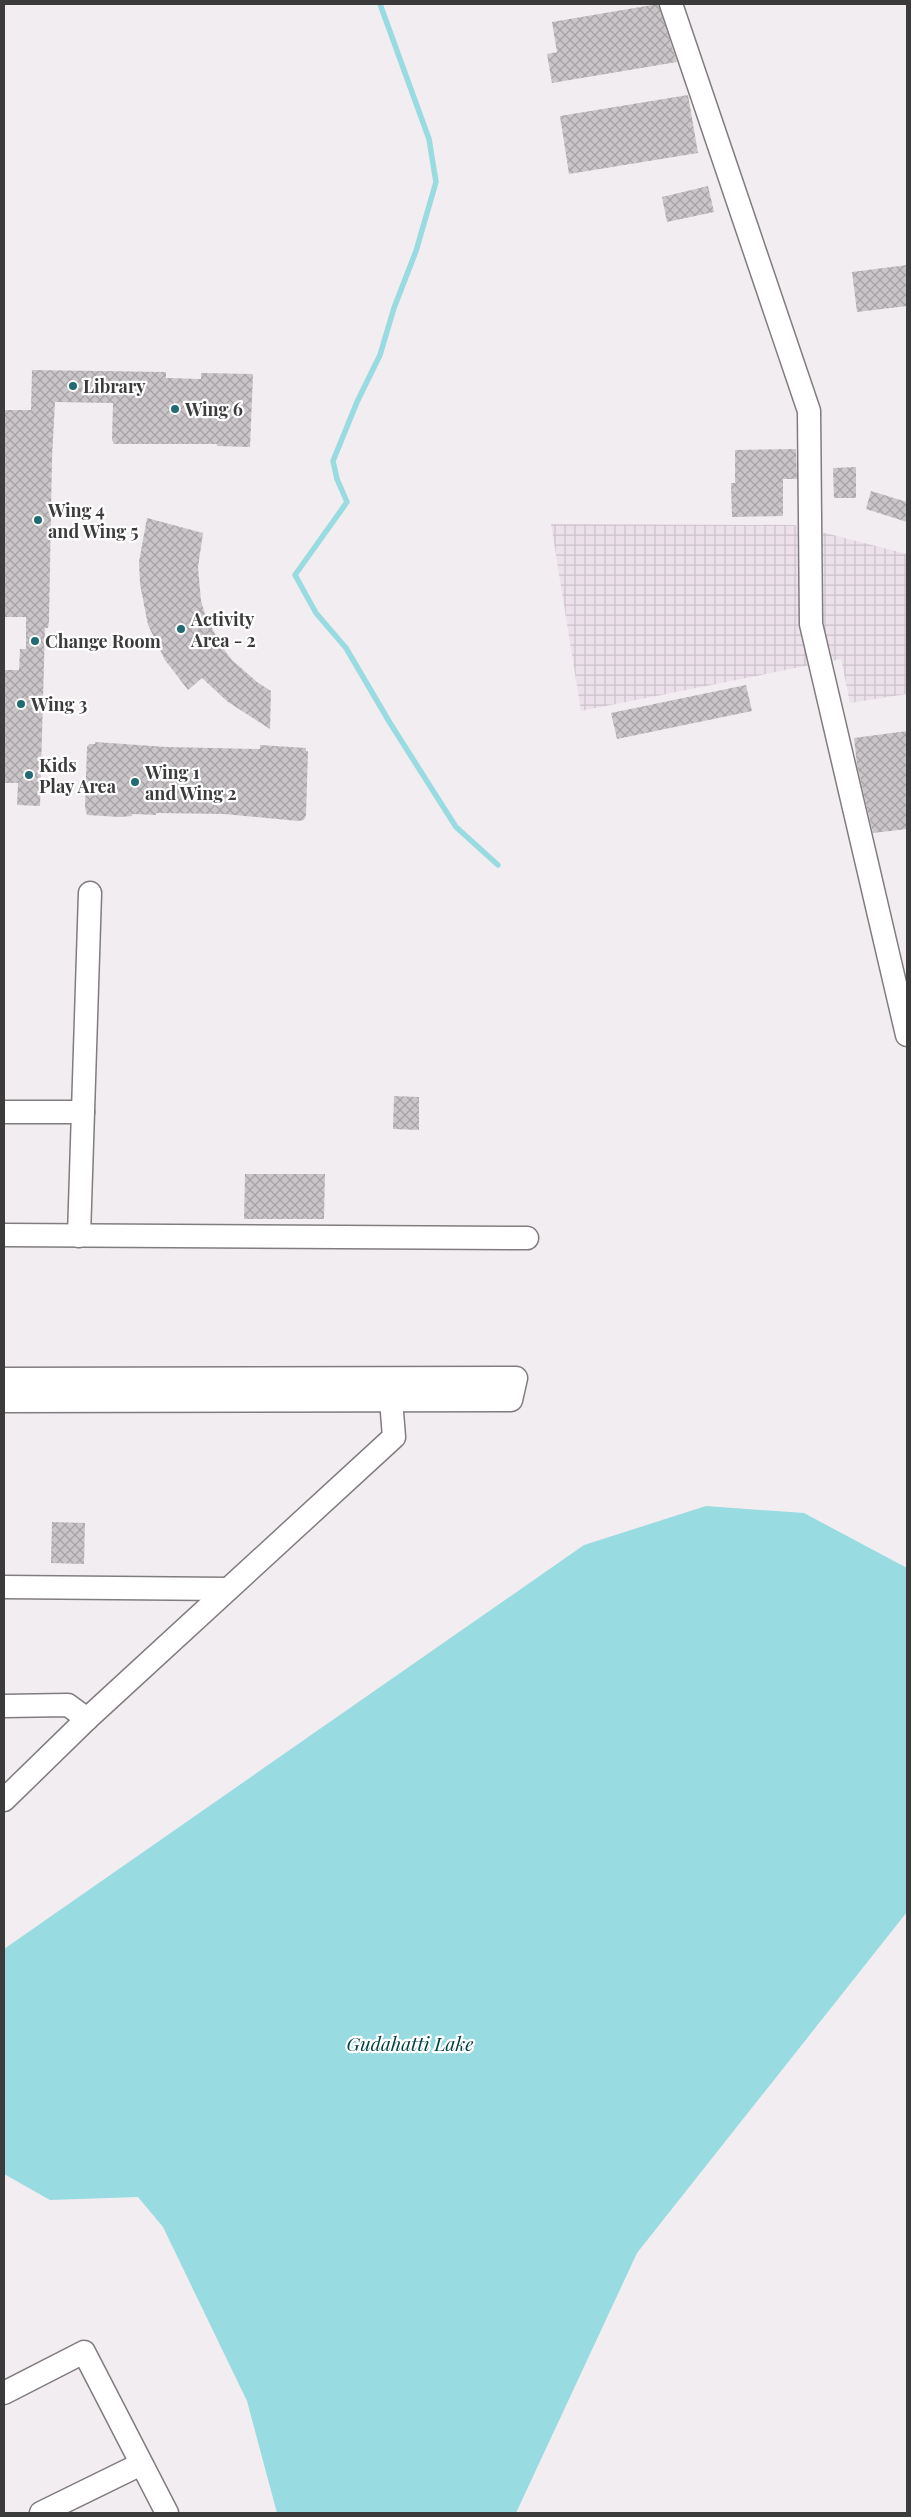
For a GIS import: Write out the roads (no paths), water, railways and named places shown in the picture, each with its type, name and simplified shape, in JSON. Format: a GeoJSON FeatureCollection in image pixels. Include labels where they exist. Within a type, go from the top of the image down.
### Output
{"type":"FeatureCollection","features":[{"type":"Feature","properties":{"kind":"street"},"geometry":{"type":"LineString","coordinates":[[671,4],[809,411],[811,624],[907,1035]]}},
{"type":"Feature","properties":{"kind":"street"},"geometry":{"type":"LineString","coordinates":[[79,1236],[90,894]]}},
{"type":"Feature","properties":{"kind":"street"},"geometry":{"type":"LineString","coordinates":[[4,1112],[83,1112]]}},
{"type":"Feature","properties":{"kind":"street"},"geometry":{"type":"LineString","coordinates":[[4,1236],[527,1238]]}},
{"type":"Feature","properties":{"kind":"street"},"geometry":{"type":"LineString","coordinates":[[4,1379],[516,1378],[511,1400],[4,1401]]}},
{"type":"Feature","properties":{"kind":"street"},"geometry":{"type":"LineString","coordinates":[[4,1800],[87,1718],[394,1437],[391,1400]]}},
{"type":"Feature","properties":{"kind":"street"},"geometry":{"type":"LineString","coordinates":[[4,1587],[228,1589]]}},
{"type":"Feature","properties":{"kind":"street"},"geometry":{"type":"LineString","coordinates":[[4,1706],[68,1705],[87,1718]]}},
{"type":"Feature","properties":{"kind":"street"},"geometry":{"type":"LineString","coordinates":[[4,2393],[84,2352],[167,2513]]}},
{"type":"Feature","properties":{"kind":"street"},"geometry":{"type":"LineString","coordinates":[[41,2513],[67,2508],[141,2464]]}},
{"type":"Feature","properties":{"kind":"water","name":"Gudahatti Lake"},"geometry":{"type":"Polygon","coordinates":[[[706,1506],[804,1513],[907,1568],[907,1912],[637,2253],[516,2513],[277,2513],[247,2401],[163,2227],[138,2197],[50,2200],[4,2174],[4,1949],[584,1545],[706,1506]]]}},
{"type":"Feature","properties":{"kind":"waterway"},"geometry":{"type":"LineString","coordinates":[[380,4],[429,139],[436,182],[416,251],[394,308],[380,355],[357,402],[333,461],[337,479],[347,502],[295,575],[316,613],[346,648],[390,723],[456,827],[498,865]]}},
{"type":"Feature","properties":{"kind":"place","name":"Library"},"geometry":{"type":"Point","coordinates":[73,386]}},
{"type":"Feature","properties":{"kind":"place","name":"Wing 6"},"geometry":{"type":"Point","coordinates":[175,409]}},
{"type":"Feature","properties":{"kind":"place","name":"Wing 4 and Wing 5"},"geometry":{"type":"Point","coordinates":[38,520]}},
{"type":"Feature","properties":{"kind":"place","name":"Activity Area - 2"},"geometry":{"type":"Point","coordinates":[181,629]}},
{"type":"Feature","properties":{"kind":"place","name":"Change Room"},"geometry":{"type":"Point","coordinates":[35,641]}},
{"type":"Feature","properties":{"kind":"place","name":"Wing 3"},"geometry":{"type":"Point","coordinates":[21,704]}},
{"type":"Feature","properties":{"kind":"place","name":"Kids Play Area"},"geometry":{"type":"Point","coordinates":[29,775]}},
{"type":"Feature","properties":{"kind":"place","name":"Wing 1 and Wing 2"},"geometry":{"type":"Point","coordinates":[135,782]}}]}
